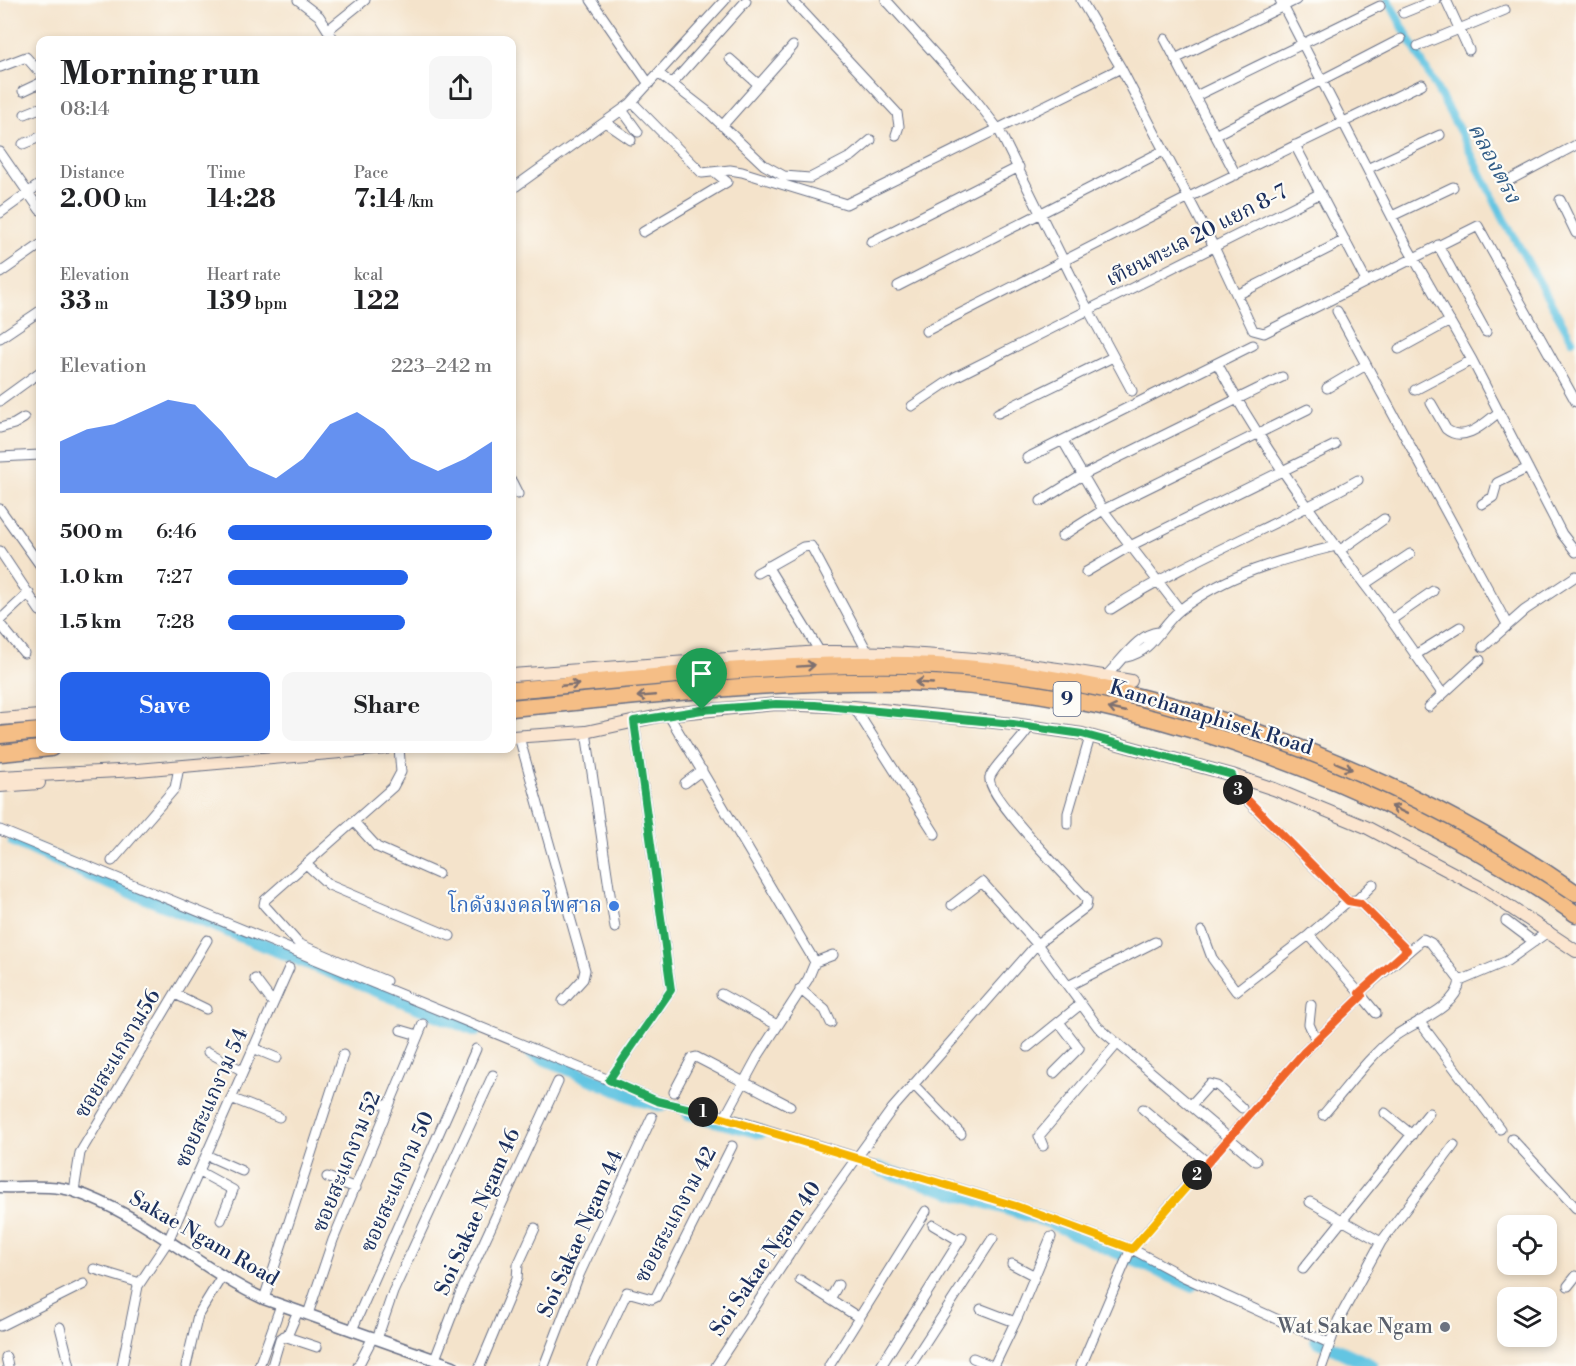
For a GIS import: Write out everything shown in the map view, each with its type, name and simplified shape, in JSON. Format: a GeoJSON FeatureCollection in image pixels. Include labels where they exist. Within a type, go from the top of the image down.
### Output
{"type":"FeatureCollection","features":[{"type":"Feature","properties":{"kind":"highway","name":"Kanchanaphisek Road"},"geometry":{"type":"LineString","coordinates":[[516,690],[818,665],[983,670],[1064,681],[1148,699],[1287,744],[1384,784],[1479,832],[1576,893]]}},
{"type":"Feature","properties":{"kind":"highway","name":"Kanchanaphisek Road"},"geometry":{"type":"LineString","coordinates":[[516,708],[820,682],[981,687],[1063,698],[1146,716],[1321,776],[1438,830],[1503,866],[1576,914]]}},
{"type":"Feature","properties":{"kind":"highway"},"geometry":{"type":"LineString","coordinates":[[0,735],[36,731]]}},
{"type":"Feature","properties":{"kind":"highway"},"geometry":{"type":"LineString","coordinates":[[0,753],[36,749]]}},
{"type":"Feature","properties":{"kind":"highway"},"geometry":{"type":"LineString","coordinates":[[1438,830],[1576,928]]}},
{"type":"Feature","properties":{"kind":"highway"},"geometry":{"type":"LineString","coordinates":[[1479,832],[1576,880]]}},
{"type":"Feature","properties":{"kind":"main road"},"geometry":{"type":"LineString","coordinates":[[516,675],[820,652],[867,651],[966,656],[1131,681]]}},
{"type":"Feature","properties":{"kind":"main road"},"geometry":{"type":"LineString","coordinates":[[516,737],[586,732],[668,714],[776,704],[854,707],[1030,726],[1090,736],[1232,775],[1366,826],[1458,874],[1549,931],[1576,951]]}},
{"type":"Feature","properties":{"kind":"main road"},"geometry":{"type":"LineString","coordinates":[[0,719],[36,716]]}},
{"type":"Feature","properties":{"kind":"main road"},"geometry":{"type":"LineString","coordinates":[[0,777],[138,770],[332,753]]}},
{"type":"Feature","properties":{"kind":"main road"},"geometry":{"type":"LineString","coordinates":[[0,770],[138,770]]}},
{"type":"Feature","properties":{"kind":"main road"},"geometry":{"type":"LineString","coordinates":[[0,786],[138,770]]}},
{"type":"Feature","properties":{"kind":"street"},"geometry":{"type":"LineString","coordinates":[[298,0],[319,16],[332,36]]}},
{"type":"Feature","properties":{"kind":"street"},"geometry":{"type":"LineString","coordinates":[[328,29],[365,0]]}},
{"type":"Feature","properties":{"kind":"street"},"geometry":{"type":"LineString","coordinates":[[591,0],[648,84]]}},
{"type":"Feature","properties":{"kind":"street"},"geometry":{"type":"LineString","coordinates":[[516,186],[632,102],[725,0]]}},
{"type":"Feature","properties":{"kind":"street"},"geometry":{"type":"LineString","coordinates":[[792,0],[897,113],[899,126],[896,135]]}},
{"type":"Feature","properties":{"kind":"street"},"geometry":{"type":"LineString","coordinates":[[886,0],[972,95],[999,130],[1089,312],[1132,391]]}},
{"type":"Feature","properties":{"kind":"street"},"geometry":{"type":"LineString","coordinates":[[1081,0],[1123,71],[1214,247],[1253,330],[1264,333],[1475,226],[1480,228],[1576,402]]}},
{"type":"Feature","properties":{"kind":"street"},"geometry":{"type":"LineString","coordinates":[[1175,60],[1281,3],[1296,0]]}},
{"type":"Feature","properties":{"kind":"street"},"geometry":{"type":"LineString","coordinates":[[1403,13],[1435,0]]}},
{"type":"Feature","properties":{"kind":"street"},"geometry":{"type":"LineString","coordinates":[[1446,0],[1469,50]]}},
{"type":"Feature","properties":{"kind":"street"},"geometry":{"type":"LineString","coordinates":[[673,83],[746,1]]}},
{"type":"Feature","properties":{"kind":"street"},"geometry":{"type":"LineString","coordinates":[[1281,3],[1392,216],[1472,360],[1562,534],[1576,552]]}},
{"type":"Feature","properties":{"kind":"street"},"geometry":{"type":"LineString","coordinates":[[1196,96],[1380,6]]}},
{"type":"Feature","properties":{"kind":"street"},"geometry":{"type":"LineString","coordinates":[[1418,46],[1505,10]]}},
{"type":"Feature","properties":{"kind":"street"},"geometry":{"type":"LineString","coordinates":[[1165,39],[1236,174]]}},
{"type":"Feature","properties":{"kind":"street"},"geometry":{"type":"LineString","coordinates":[[1215,135],[1401,39]]}},
{"type":"Feature","properties":{"kind":"street"},"geometry":{"type":"LineString","coordinates":[[722,126],[793,46]]}},
{"type":"Feature","properties":{"kind":"street"},"geometry":{"type":"LineString","coordinates":[[0,67],[26,57],[36,68]]}},
{"type":"Feature","properties":{"kind":"street"},"geometry":{"type":"LineString","coordinates":[[730,59],[758,84]]}},
{"type":"Feature","properties":{"kind":"street"},"geometry":{"type":"LineString","coordinates":[[632,102],[702,173],[730,170],[742,172],[846,204],[1123,71]]}},
{"type":"Feature","properties":{"kind":"street"},"geometry":{"type":"LineString","coordinates":[[658,73],[673,83],[772,171],[801,179],[810,178],[852,156],[871,140]]}},
{"type":"Feature","properties":{"kind":"street"},"geometry":{"type":"LineString","coordinates":[[926,331],[1187,198],[1422,84]]}},
{"type":"Feature","properties":{"kind":"street"},"geometry":{"type":"LineString","coordinates":[[23,91],[36,85]]}},
{"type":"Feature","properties":{"kind":"street"},"geometry":{"type":"LineString","coordinates":[[25,114],[36,110]]}},
{"type":"Feature","properties":{"kind":"street"},"geometry":{"type":"LineString","coordinates":[[605,122],[634,136],[622,110]]}},
{"type":"Feature","properties":{"kind":"street"},"geometry":{"type":"LineString","coordinates":[[1369,168],[1440,135]]}},
{"type":"Feature","properties":{"kind":"street"},"geometry":{"type":"LineString","coordinates":[[23,144],[36,139]]}},
{"type":"Feature","properties":{"kind":"street"},"geometry":{"type":"LineString","coordinates":[[1295,145],[1366,282]]}},
{"type":"Feature","properties":{"kind":"street"},"geometry":{"type":"LineString","coordinates":[[1508,181],[1576,145]]}},
{"type":"Feature","properties":{"kind":"street"},"geometry":{"type":"LineString","coordinates":[[0,152],[4,167],[36,204]]}},
{"type":"Feature","properties":{"kind":"street"},"geometry":{"type":"LineString","coordinates":[[898,286],[1163,152]]}},
{"type":"Feature","properties":{"kind":"street"},"geometry":{"type":"LineString","coordinates":[[871,242],[1018,167]]}},
{"type":"Feature","properties":{"kind":"street"},"geometry":{"type":"LineString","coordinates":[[643,232],[727,182],[716,173]]}},
{"type":"Feature","properties":{"kind":"street"},"geometry":{"type":"LineString","coordinates":[[0,213],[36,187]]}},
{"type":"Feature","properties":{"kind":"street"},"geometry":{"type":"LineString","coordinates":[[1392,216],[1453,187]]}},
{"type":"Feature","properties":{"kind":"street","name":"เทียนทะเล 20 แยก 8-7"},"geometry":{"type":"LineString","coordinates":[[912,406],[955,377],[1089,312],[1321,193]]}},
{"type":"Feature","properties":{"kind":"street"},"geometry":{"type":"LineString","coordinates":[[1560,200],[1576,233]]}},
{"type":"Feature","properties":{"kind":"street"},"geometry":{"type":"LineString","coordinates":[[1237,295],[1345,240]]}},
{"type":"Feature","properties":{"kind":"street"},"geometry":{"type":"LineString","coordinates":[[1438,245],[1486,332]]}},
{"type":"Feature","properties":{"kind":"street"},"geometry":{"type":"LineString","coordinates":[[0,273],[36,248]]}},
{"type":"Feature","properties":{"kind":"street"},"geometry":{"type":"LineString","coordinates":[[1337,311],[1506,624]]}},
{"type":"Feature","properties":{"kind":"street"},"geometry":{"type":"LineString","coordinates":[[0,338],[36,314]]}},
{"type":"Feature","properties":{"kind":"street"},"geometry":{"type":"LineString","coordinates":[[1399,349],[1450,321]]}},
{"type":"Feature","properties":{"kind":"street"},"geometry":{"type":"LineString","coordinates":[[1027,458],[1253,345]]}},
{"type":"Feature","properties":{"kind":"street"},"geometry":{"type":"LineString","coordinates":[[998,413],[1113,357]]}},
{"type":"Feature","properties":{"kind":"street"},"geometry":{"type":"LineString","coordinates":[[1414,390],[1472,360]]}},
{"type":"Feature","properties":{"kind":"street"},"geometry":{"type":"LineString","coordinates":[[1217,363],[1236,400],[1307,508],[1365,584],[1442,693]]}},
{"type":"Feature","properties":{"kind":"street"},"geometry":{"type":"LineString","coordinates":[[1327,388],[1366,366]]}},
{"type":"Feature","properties":{"kind":"street"},"geometry":{"type":"LineString","coordinates":[[0,400],[36,375]]}},
{"type":"Feature","properties":{"kind":"street"},"geometry":{"type":"LineString","coordinates":[[1041,501],[1081,476],[1282,377]]}},
{"type":"Feature","properties":{"kind":"street"},"geometry":{"type":"LineString","coordinates":[[1431,403],[1446,429],[1459,434],[1470,433],[1499,412]]}},
{"type":"Feature","properties":{"kind":"street"},"geometry":{"type":"LineString","coordinates":[[1062,536],[1104,510],[1308,409]]}},
{"type":"Feature","properties":{"kind":"street"},"geometry":{"type":"LineString","coordinates":[[0,428],[24,418]]}},
{"type":"Feature","properties":{"kind":"street"},"geometry":{"type":"LineString","coordinates":[[1063,441],[1081,476],[1104,510],[1180,610]]}},
{"type":"Feature","properties":{"kind":"street"},"geometry":{"type":"LineString","coordinates":[[1086,572],[1130,546],[1335,446]]}},
{"type":"Feature","properties":{"kind":"street"},"geometry":{"type":"LineString","coordinates":[[0,458],[36,455]]}},
{"type":"Feature","properties":{"kind":"street"},"geometry":{"type":"LineString","coordinates":[[1482,504],[1493,497],[1497,483],[1528,468]]}},
{"type":"Feature","properties":{"kind":"street"},"geometry":{"type":"LineString","coordinates":[[1111,609],[1157,579],[1307,508],[1358,480]]}},
{"type":"Feature","properties":{"kind":"street"},"geometry":{"type":"LineString","coordinates":[[516,490],[518,494]]}},
{"type":"Feature","properties":{"kind":"street"},"geometry":{"type":"LineString","coordinates":[[0,509],[36,559]]}},
{"type":"Feature","properties":{"kind":"street"},"geometry":{"type":"LineString","coordinates":[[1105,677],[1126,657],[1137,655],[1154,641],[1158,632],[1180,610],[1235,578],[1261,567],[1338,548],[1384,519]]}},
{"type":"Feature","properties":{"kind":"street"},"geometry":{"type":"LineString","coordinates":[[757,573],[802,547],[811,546],[867,651]]}},
{"type":"Feature","properties":{"kind":"street"},"geometry":{"type":"LineString","coordinates":[[0,551],[36,604]]}},
{"type":"Feature","properties":{"kind":"street"},"geometry":{"type":"LineString","coordinates":[[1365,584],[1410,554]]}},
{"type":"Feature","properties":{"kind":"street"},"geometry":{"type":"LineString","coordinates":[[767,566],[820,652]]}},
{"type":"Feature","properties":{"kind":"street"},"geometry":{"type":"LineString","coordinates":[[1483,647],[1506,624],[1576,576]]}},
{"type":"Feature","properties":{"kind":"street"},"geometry":{"type":"LineString","coordinates":[[1391,620],[1433,591]]}},
{"type":"Feature","properties":{"kind":"street"},"geometry":{"type":"LineString","coordinates":[[24,653],[0,622],[29,593]]}},
{"type":"Feature","properties":{"kind":"street"},"geometry":{"type":"LineString","coordinates":[[1415,655],[1460,627]]}},
{"type":"Feature","properties":{"kind":"street"},"geometry":{"type":"LineString","coordinates":[[1429,707],[1480,660]]}},
{"type":"Feature","properties":{"kind":"street"},"geometry":{"type":"LineString","coordinates":[[854,707],[935,834]]}},
{"type":"Feature","properties":{"kind":"street"},"geometry":{"type":"LineString","coordinates":[[668,714],[815,962]]}},
{"type":"Feature","properties":{"kind":"street"},"geometry":{"type":"LineString","coordinates":[[609,1080],[671,990],[634,721]]}},
{"type":"Feature","properties":{"kind":"street","name":"Soi Sakae Ngam 40"},"geometry":{"type":"LineString","coordinates":[[716,1366],[814,1217],[860,1157],[886,1117],[1036,944],[1086,907],[1088,902],[1018,825],[990,785],[990,776],[1022,741],[1030,726]]}},
{"type":"Feature","properties":{"kind":"street"},"geometry":{"type":"LineString","coordinates":[[586,732],[615,928]]}},
{"type":"Feature","properties":{"kind":"street"},"geometry":{"type":"LineString","coordinates":[[1068,824],[1068,813],[1090,736]]}},
{"type":"Feature","properties":{"kind":"street"},"geometry":{"type":"LineString","coordinates":[[516,740],[585,970],[583,979],[563,1001]]}},
{"type":"Feature","properties":{"kind":"street"},"geometry":{"type":"LineString","coordinates":[[386,981],[303,946],[269,913],[265,900],[393,787],[401,772],[399,753]]}},
{"type":"Feature","properties":{"kind":"street"},"geometry":{"type":"LineString","coordinates":[[112,861],[175,788],[179,767]]}},
{"type":"Feature","properties":{"kind":"street"},"geometry":{"type":"LineString","coordinates":[[685,783],[702,770]]}},
{"type":"Feature","properties":{"kind":"street"},"geometry":{"type":"LineString","coordinates":[[1232,775],[1240,792],[1352,901],[1407,950]]}},
{"type":"Feature","properties":{"kind":"street"},"geometry":{"type":"LineString","coordinates":[[354,822],[377,847],[438,874]]}},
{"type":"Feature","properties":{"kind":"street"},"geometry":{"type":"LineString","coordinates":[[0,830],[657,1101],[725,1117],[1016,1206],[1131,1250],[1328,1344]]}},
{"type":"Feature","properties":{"kind":"street"},"geometry":{"type":"LineString","coordinates":[[306,864],[329,885],[450,936]]}},
{"type":"Feature","properties":{"kind":"street"},"geometry":{"type":"LineString","coordinates":[[952,905],[986,879],[1098,1027],[1256,1161]]}},
{"type":"Feature","properties":{"kind":"street"},"geometry":{"type":"LineString","coordinates":[[1202,932],[1212,958],[1236,991],[1373,884]]}},
{"type":"Feature","properties":{"kind":"street"},"geometry":{"type":"LineString","coordinates":[[1506,921],[1534,942]]}},
{"type":"Feature","properties":{"kind":"street"},"geometry":{"type":"LineString","coordinates":[[1461,981],[1507,961],[1549,931]]}},
{"type":"Feature","properties":{"kind":"street"},"geometry":{"type":"LineString","coordinates":[[1310,935],[1376,1013]]}},
{"type":"Feature","properties":{"kind":"street"},"geometry":{"type":"LineString","coordinates":[[1081,1366],[1131,1250],[1316,1040],[1360,995],[1407,950],[1423,939],[1427,939],[1461,981]]}},
{"type":"Feature","properties":{"kind":"street","name":"ซอยสะแกงาม56"},"geometry":{"type":"LineString","coordinates":[[74,1191],[80,1153],[207,940]]}},
{"type":"Feature","properties":{"kind":"street"},"geometry":{"type":"LineString","coordinates":[[1068,986],[1155,942]]}},
{"type":"Feature","properties":{"kind":"street"},"geometry":{"type":"LineString","coordinates":[[725,1117],[743,1082],[815,962],[833,955]]}},
{"type":"Feature","properties":{"kind":"street","name":"ซอยสะแกงาม 54"},"geometry":{"type":"LineString","coordinates":[[140,1283],[168,1241],[289,968]]}},
{"type":"Feature","properties":{"kind":"street"},"geometry":{"type":"LineString","coordinates":[[255,979],[273,1003]]}},
{"type":"Feature","properties":{"kind":"street"},"geometry":{"type":"LineString","coordinates":[[1323,1115],[1384,1045],[1451,1000],[1459,989],[1461,981]]}},
{"type":"Feature","properties":{"kind":"street"},"geometry":{"type":"LineString","coordinates":[[800,989],[825,1010],[831,1023]]}},
{"type":"Feature","properties":{"kind":"street"},"geometry":{"type":"LineString","coordinates":[[175,994],[206,1009]]}},
{"type":"Feature","properties":{"kind":"street"},"geometry":{"type":"LineString","coordinates":[[721,994],[777,1025]]}},
{"type":"Feature","properties":{"kind":"street"},"geometry":{"type":"LineString","coordinates":[[1028,1047],[1081,1004]]}},
{"type":"Feature","properties":{"kind":"street"},"geometry":{"type":"LineString","coordinates":[[1311,1005],[1309,1024],[1316,1040]]}},
{"type":"Feature","properties":{"kind":"street"},"geometry":{"type":"LineString","coordinates":[[1419,1021],[1500,1129]]}},
{"type":"Feature","properties":{"kind":"street"},"geometry":{"type":"LineString","coordinates":[[1054,1074],[1079,1048],[1059,1022]]}},
{"type":"Feature","properties":{"kind":"street","name":"ซอยสะแกงาม 52"},"geometry":{"type":"LineString","coordinates":[[272,1366],[280,1339],[288,1334],[303,1313],[423,1024]]}},
{"type":"Feature","properties":{"kind":"street"},"geometry":{"type":"LineString","coordinates":[[401,1030],[418,1035]]}},
{"type":"Feature","properties":{"kind":"street"},"geometry":{"type":"LineString","coordinates":[[1043,1146],[1039,1136],[1117,1044]]}},
{"type":"Feature","properties":{"kind":"street"},"geometry":{"type":"LineString","coordinates":[[253,1048],[278,1058]]}},
{"type":"Feature","properties":{"kind":"street","name":"ซอยสะแกงาม 50"},"geometry":{"type":"LineString","coordinates":[[352,1330],[476,1049]]}},
{"type":"Feature","properties":{"kind":"street"},"geometry":{"type":"LineString","coordinates":[[208,1052],[243,1071]]}},
{"type":"Feature","properties":{"kind":"street"},"geometry":{"type":"LineString","coordinates":[[264,1299],[343,1055]]}},
{"type":"Feature","properties":{"kind":"street"},"geometry":{"type":"LineString","coordinates":[[674,1092],[692,1058],[696,1056],[790,1106]]}},
{"type":"Feature","properties":{"kind":"street"},"geometry":{"type":"LineString","coordinates":[[358,1366],[375,1338],[393,1292],[493,1075]]}},
{"type":"Feature","properties":{"kind":"street","name":"Soi Sakae Ngam 46"},"geometry":{"type":"LineString","coordinates":[[435,1359],[460,1294],[558,1082]]}},
{"type":"Feature","properties":{"kind":"street"},"geometry":{"type":"LineString","coordinates":[[913,1084],[962,1134]]}},
{"type":"Feature","properties":{"kind":"street"},"geometry":{"type":"LineString","coordinates":[[1191,1105],[1210,1084],[1218,1086],[1242,1108]]}},
{"type":"Feature","properties":{"kind":"street"},"geometry":{"type":"LineString","coordinates":[[231,1098],[279,1117]]}},
{"type":"Feature","properties":{"kind":"street"},"geometry":{"type":"LineString","coordinates":[[375,1102],[389,1106]]}},
{"type":"Feature","properties":{"kind":"street"},"geometry":{"type":"LineString","coordinates":[[1143,1109],[1208,1163]]}},
{"type":"Feature","properties":{"kind":"street"},"geometry":{"type":"LineString","coordinates":[[1385,1113],[1412,1135]]}},
{"type":"Feature","properties":{"kind":"street"},"geometry":{"type":"LineString","coordinates":[[1303,1269],[1429,1113]]}},
{"type":"Feature","properties":{"kind":"street","name":"Soi Sakae Ngam 44"},"geometry":{"type":"LineString","coordinates":[[544,1366],[579,1275],[652,1117]]}},
{"type":"Feature","properties":{"kind":"street"},"geometry":{"type":"LineString","coordinates":[[1512,1139],[1576,1208]]}},
{"type":"Feature","properties":{"kind":"street"},"geometry":{"type":"LineString","coordinates":[[1323,1361],[1328,1344],[1382,1242],[1454,1145]]}},
{"type":"Feature","properties":{"kind":"street","name":"ซอยสะแกงาม 42"},"geometry":{"type":"LineString","coordinates":[[592,1366],[628,1291],[652,1299],[656,1297],[732,1146]]}},
{"type":"Feature","properties":{"kind":"street"},"geometry":{"type":"LineString","coordinates":[[206,1155],[242,1171]]}},
{"type":"Feature","properties":{"kind":"street"},"geometry":{"type":"LineString","coordinates":[[200,1172],[233,1190],[221,1220]]}},
{"type":"Feature","properties":{"kind":"street"},"geometry":{"type":"LineString","coordinates":[[327,1177],[356,1188]]}},
{"type":"Feature","properties":{"kind":"street","name":"Sakae Ngam Road"},"geometry":{"type":"LineString","coordinates":[[0,1187],[74,1191],[129,1216],[222,1276],[264,1299],[453,1366]]}},
{"type":"Feature","properties":{"kind":"street"},"geometry":{"type":"LineString","coordinates":[[1311,1202],[1382,1242]]}},
{"type":"Feature","properties":{"kind":"street"},"geometry":{"type":"LineString","coordinates":[[829,1366],[926,1211]]}},
{"type":"Feature","properties":{"kind":"street"},"geometry":{"type":"LineString","coordinates":[[881,1366],[961,1239],[933,1225]]}},
{"type":"Feature","properties":{"kind":"street"},"geometry":{"type":"LineString","coordinates":[[480,1366],[517,1278],[518,1265],[535,1228]]}},
{"type":"Feature","properties":{"kind":"street"},"geometry":{"type":"LineString","coordinates":[[973,1358],[993,1366],[1016,1322],[1051,1237]]}},
{"type":"Feature","properties":{"kind":"street"},"geometry":{"type":"LineString","coordinates":[[910,1366],[993,1238]]}},
{"type":"Feature","properties":{"kind":"street"},"geometry":{"type":"LineString","coordinates":[[1012,1264],[1035,1276]]}},
{"type":"Feature","properties":{"kind":"street"},"geometry":{"type":"LineString","coordinates":[[94,1269],[140,1283],[122,1366]]}},
{"type":"Feature","properties":{"kind":"street"},"geometry":{"type":"LineString","coordinates":[[186,1366],[198,1315],[222,1276]]}},
{"type":"Feature","properties":{"kind":"street"},"geometry":{"type":"LineString","coordinates":[[1568,1286],[1576,1276]]}},
{"type":"Feature","properties":{"kind":"street"},"geometry":{"type":"LineString","coordinates":[[800,1280],[858,1317]]}},
{"type":"Feature","properties":{"kind":"street"},"geometry":{"type":"LineString","coordinates":[[0,1326],[84,1284]]}},
{"type":"Feature","properties":{"kind":"street"},"geometry":{"type":"LineString","coordinates":[[830,1299],[838,1285]]}},
{"type":"Feature","properties":{"kind":"street"},"geometry":{"type":"LineString","coordinates":[[259,1366],[281,1305]]}},
{"type":"Feature","properties":{"kind":"street"},"geometry":{"type":"LineString","coordinates":[[981,1309],[1016,1322]]}},
{"type":"Feature","properties":{"kind":"street"},"geometry":{"type":"LineString","coordinates":[[60,1327],[70,1366]]}},
{"type":"Feature","properties":{"kind":"street"},"geometry":{"type":"LineString","coordinates":[[284,1336],[317,1347]]}},
{"type":"Feature","properties":{"kind":"waterway","name":"คลองตรง"},"geometry":{"type":"LineString","coordinates":[[1388,0],[1462,135],[1503,218],[1572,340]]}},
{"type":"Feature","properties":{"kind":"waterway"},"geometry":{"type":"LineString","coordinates":[[14,840],[93,876],[476,1030]]}},
{"type":"Feature","properties":{"kind":"waterway"},"geometry":{"type":"LineString","coordinates":[[532,1053],[642,1100],[662,1105]]}},
{"type":"Feature","properties":{"kind":"waterway"},"geometry":{"type":"LineString","coordinates":[[689,1113],[760,1132]]}},
{"type":"Feature","properties":{"kind":"waterway"},"geometry":{"type":"LineString","coordinates":[[879,1169],[1048,1221],[1192,1285]]}},
{"type":"Feature","properties":{"kind":"waterway"},"geometry":{"type":"LineString","coordinates":[[1317,1340],[1372,1366]]}},
{"type":"Feature","properties":{"kind":"place","name":"โกดังมงคลไพศาล"},"geometry":{"type":"Point","coordinates":[614,906]}},
{"type":"Feature","properties":{"kind":"place","name":"Wat Sakae Ngam"},"geometry":{"type":"Point","coordinates":[1445,1327]}},
{"type":"Feature","properties":{"kind":"route"},"geometry":{"type":"LineString","coordinates":[[776,704],[815,705],[1013,724],[1082,734],[1232,775],[1236,786],[1250,804],[1348,901],[1357,900],[1407,950],[1359,993],[1362,996],[1304,1052],[1132,1249],[1016,1206],[860,1157],[725,1117],[657,1101],[609,1080],[671,990],[634,721],[702,710],[776,704]]}}]}
